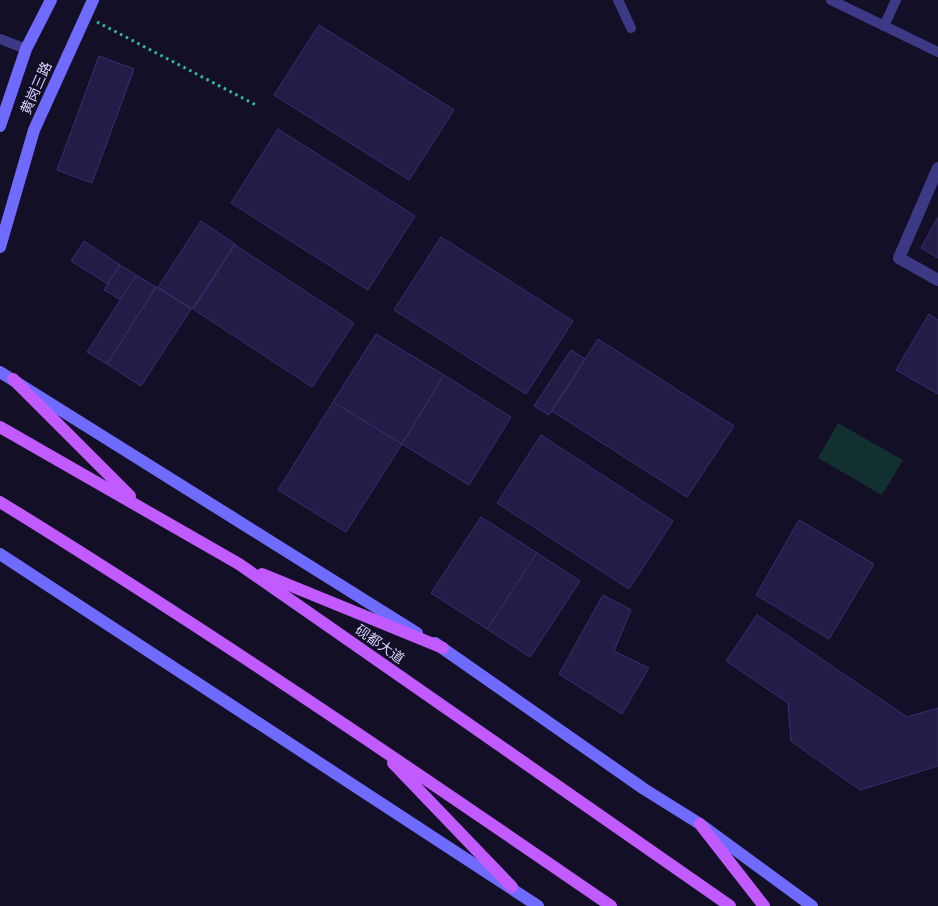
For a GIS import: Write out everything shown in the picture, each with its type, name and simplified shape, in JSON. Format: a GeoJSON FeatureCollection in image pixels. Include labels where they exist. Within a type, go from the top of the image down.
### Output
{"type":"FeatureCollection","features":[{"type":"Feature","properties":{"kind":"main road"},"geometry":{"type":"LineString","coordinates":[[13,380],[142,509]]}},
{"type":"Feature","properties":{"kind":"main road","name":"砚都大道"},"geometry":{"type":"LineString","coordinates":[[0,427],[239,564],[730,906]]}},
{"type":"Feature","properties":{"kind":"main road"},"geometry":{"type":"LineString","coordinates":[[0,502],[79,551],[374,743],[611,906]]}},
{"type":"Feature","properties":{"kind":"main road"},"geometry":{"type":"LineString","coordinates":[[239,564],[443,648]]}},
{"type":"Feature","properties":{"kind":"main road"},"geometry":{"type":"LineString","coordinates":[[374,743],[512,887]]}},
{"type":"Feature","properties":{"kind":"main road"},"geometry":{"type":"LineString","coordinates":[[700,824],[764,906]]}},
{"type":"Feature","properties":{"kind":"street","name":"黄岗三路"},"geometry":{"type":"LineString","coordinates":[[0,126],[26,49],[51,0]]}},
{"type":"Feature","properties":{"kind":"street","name":"黄岗三路"},"geometry":{"type":"LineString","coordinates":[[0,247],[34,130],[84,15],[93,0]]}},
{"type":"Feature","properties":{"kind":"street"},"geometry":{"type":"LineString","coordinates":[[938,168],[899,258],[938,280]]}},
{"type":"Feature","properties":{"kind":"street"},"geometry":{"type":"LineString","coordinates":[[0,218],[16,192]]}},
{"type":"Feature","properties":{"kind":"street"},"geometry":{"type":"LineString","coordinates":[[0,365],[13,380]]}},
{"type":"Feature","properties":{"kind":"street"},"geometry":{"type":"LineString","coordinates":[[0,372],[396,621],[443,648],[644,789],[700,824],[812,906]]}},
{"type":"Feature","properties":{"kind":"street"},"geometry":{"type":"LineString","coordinates":[[0,554],[512,887],[538,906]]}},
{"type":"Feature","properties":{"kind":"lane"},"geometry":{"type":"LineString","coordinates":[[618,0],[631,28]]}},
{"type":"Feature","properties":{"kind":"lane"},"geometry":{"type":"LineString","coordinates":[[831,0],[938,52]]}},
{"type":"Feature","properties":{"kind":"lane"},"geometry":{"type":"LineString","coordinates":[[884,26],[896,0]]}},
{"type":"Feature","properties":{"kind":"lane"},"geometry":{"type":"LineString","coordinates":[[0,39],[26,49]]}},
{"type":"Feature","properties":{"kind":"path"},"geometry":{"type":"LineString","coordinates":[[84,15],[256,105]]}},
{"type":"Feature","properties":{"kind":"green space"},"geometry":{"type":"Polygon","coordinates":[[[838,423],[903,460],[882,495],[818,458],[838,423]]]}},
{"type":"Feature","properties":{"kind":"building"},"geometry":{"type":"Polygon","coordinates":[[[319,25],[454,110],[409,180],[274,95],[319,25]]]}},
{"type":"Feature","properties":{"kind":"building"},"geometry":{"type":"Polygon","coordinates":[[[99,56],[134,69],[92,183],[57,170],[99,56]]]}},
{"type":"Feature","properties":{"kind":"building"},"geometry":{"type":"Polygon","coordinates":[[[278,129],[415,216],[368,290],[231,203],[278,129]]]}},
{"type":"Feature","properties":{"kind":"building"},"geometry":{"type":"Polygon","coordinates":[[[938,217],[938,258],[921,248],[938,217]]]}},
{"type":"Feature","properties":{"kind":"building"},"geometry":{"type":"Polygon","coordinates":[[[201,221],[235,244],[192,309],[158,287],[201,221]]]}},
{"type":"Feature","properties":{"kind":"building"},"geometry":{"type":"Polygon","coordinates":[[[441,237],[573,321],[526,394],[394,310],[441,237]]]}},
{"type":"Feature","properties":{"kind":"building"},"geometry":{"type":"Polygon","coordinates":[[[84,241],[120,265],[108,284],[71,261],[84,241]]]}},
{"type":"Feature","properties":{"kind":"building"},"geometry":{"type":"Polygon","coordinates":[[[235,245],[354,323],[312,387],[193,309],[235,245]]]}},
{"type":"Feature","properties":{"kind":"building"},"geometry":{"type":"Polygon","coordinates":[[[120,265],[136,275],[121,300],[104,290],[120,265]]]}},
{"type":"Feature","properties":{"kind":"building"},"geometry":{"type":"Polygon","coordinates":[[[136,275],[156,287],[107,364],[87,352],[136,275]]]}},
{"type":"Feature","properties":{"kind":"building"},"geometry":{"type":"Polygon","coordinates":[[[156,287],[191,309],[141,386],[107,364],[156,287]]]}},
{"type":"Feature","properties":{"kind":"building"},"geometry":{"type":"Polygon","coordinates":[[[929,314],[938,320],[938,394],[896,370],[929,314]]]}},
{"type":"Feature","properties":{"kind":"building"},"geometry":{"type":"Polygon","coordinates":[[[376,334],[444,375],[402,444],[333,402],[376,334]]]}},
{"type":"Feature","properties":{"kind":"building"},"geometry":{"type":"Polygon","coordinates":[[[598,339],[734,426],[687,497],[552,411],[598,339]]]}},
{"type":"Feature","properties":{"kind":"building"},"geometry":{"type":"Polygon","coordinates":[[[571,350],[585,359],[549,415],[534,406],[571,350]]]}},
{"type":"Feature","properties":{"kind":"building"},"geometry":{"type":"Polygon","coordinates":[[[444,375],[511,417],[469,485],[402,444],[444,375]]]}},
{"type":"Feature","properties":{"kind":"building"},"geometry":{"type":"Polygon","coordinates":[[[333,402],[402,444],[346,532],[278,490],[333,402]]]}},
{"type":"Feature","properties":{"kind":"building"},"geometry":{"type":"Polygon","coordinates":[[[541,435],[673,521],[629,589],[497,503],[541,435]]]}},
{"type":"Feature","properties":{"kind":"building"},"geometry":{"type":"Polygon","coordinates":[[[481,517],[537,553],[487,629],[431,593],[481,517]]]}},
{"type":"Feature","properties":{"kind":"building"},"geometry":{"type":"Polygon","coordinates":[[[799,520],[874,564],[829,639],[756,595],[799,520]]]}},
{"type":"Feature","properties":{"kind":"building"},"geometry":{"type":"Polygon","coordinates":[[[537,553],[580,581],[530,657],[487,629],[537,553]]]}},
{"type":"Feature","properties":{"kind":"building"},"geometry":{"type":"Polygon","coordinates":[[[603,595],[631,610],[614,651],[649,668],[622,714],[559,674],[603,595]]]}},
{"type":"Feature","properties":{"kind":"building"},"geometry":{"type":"Polygon","coordinates":[[[757,615],[907,717],[938,708],[938,766],[860,790],[791,741],[788,703],[726,661],[757,615]]]}}]}
